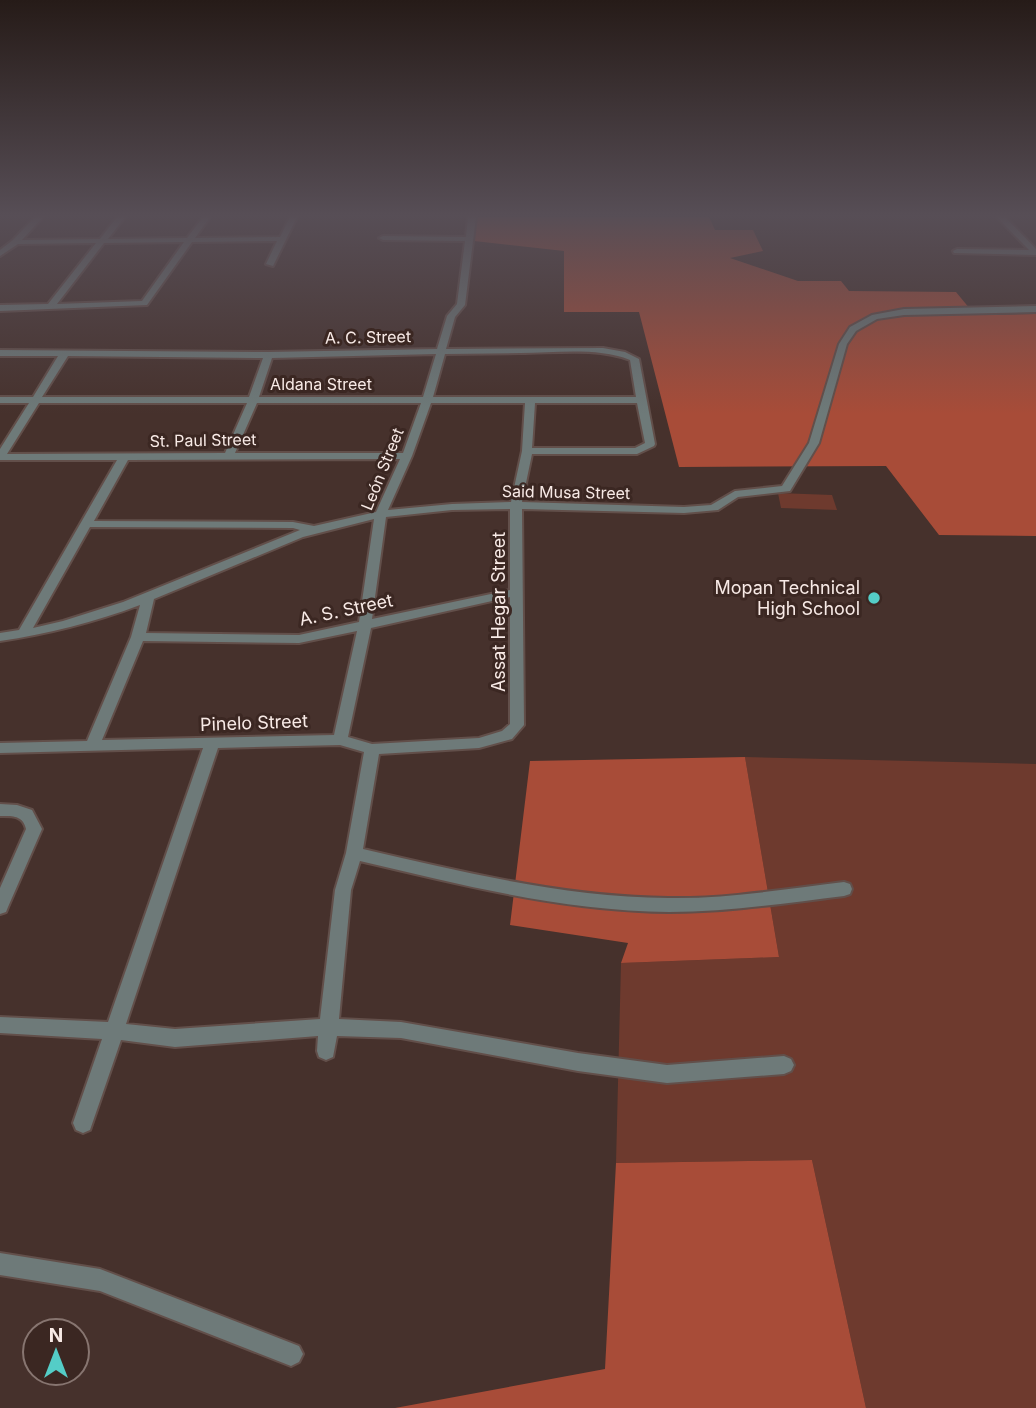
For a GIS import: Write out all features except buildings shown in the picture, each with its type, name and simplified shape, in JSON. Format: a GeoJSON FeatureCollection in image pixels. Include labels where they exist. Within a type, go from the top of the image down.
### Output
{"type":"FeatureCollection","features":[{"type":"Feature","properties":{"kind":"street"},"geometry":{"type":"LineString","coordinates":[[51,305],[68,283]]}},
{"type":"Feature","properties":{"kind":"street"},"geometry":{"type":"LineString","coordinates":[[0,308],[144,303],[159,283]]}},
{"type":"Feature","properties":{"kind":"street","name":"León Street"},"geometry":{"type":"LineString","coordinates":[[340,740],[365,624],[380,513],[407,456],[427,401],[451,316],[461,305],[464,283]]}},
{"type":"Feature","properties":{"kind":"street","name":"Said Musa Street"},"geometry":{"type":"LineString","coordinates":[[0,637],[23,635],[97,617],[313,530],[380,513],[443,507],[684,510],[714,508],[735,494],[786,489],[814,443],[843,344],[853,328],[875,317],[904,312],[1036,309]]}},
{"type":"Feature","properties":{"kind":"street","name":"A. C. Street"},"geometry":{"type":"LineString","coordinates":[[0,353],[268,355],[534,350],[622,354],[634,359],[650,444],[637,451],[527,451]]}},
{"type":"Feature","properties":{"kind":"street"},"geometry":{"type":"LineString","coordinates":[[0,457],[65,353]]}},
{"type":"Feature","properties":{"kind":"street"},"geometry":{"type":"LineString","coordinates":[[229,456],[253,400],[268,355]]}},
{"type":"Feature","properties":{"kind":"street","name":"Aldana Street"},"geometry":{"type":"LineString","coordinates":[[0,400],[642,400]]}},
{"type":"Feature","properties":{"kind":"street","name":"Assat Hegar Street"},"geometry":{"type":"LineString","coordinates":[[507,735],[517,725],[516,507],[527,451],[530,401]]}},
{"type":"Feature","properties":{"kind":"street","name":"St. Paul Street"},"geometry":{"type":"LineString","coordinates":[[0,457],[407,456]]}},
{"type":"Feature","properties":{"kind":"street"},"geometry":{"type":"LineString","coordinates":[[23,635],[124,457]]}},
{"type":"Feature","properties":{"kind":"street"},"geometry":{"type":"LineString","coordinates":[[85,524],[293,525],[313,530]]}},
{"type":"Feature","properties":{"kind":"street","name":"A. S. Street"},"geometry":{"type":"LineString","coordinates":[[138,637],[299,639],[517,592]]}},
{"type":"Feature","properties":{"kind":"street"},"geometry":{"type":"LineString","coordinates":[[92,747],[138,637],[149,596]]}},
{"type":"Feature","properties":{"kind":"street","name":"Pinelo Street"},"geometry":{"type":"LineString","coordinates":[[0,748],[340,740],[372,749],[479,743],[507,735]]}},
{"type":"Feature","properties":{"kind":"street"},"geometry":{"type":"LineString","coordinates":[[83,1123],[212,744]]}},
{"type":"Feature","properties":{"kind":"street"},"geometry":{"type":"LineString","coordinates":[[326,1051],[343,890],[354,853],[372,749]]}},
{"type":"Feature","properties":{"kind":"street"},"geometry":{"type":"LineString","coordinates":[[0,810],[26,813],[33,819],[34,829],[0,907]]}},
{"type":"Feature","properties":{"kind":"street"},"geometry":{"type":"LineString","coordinates":[[354,853],[439,873],[565,897],[667,905],[711,904],[844,889]]}},
{"type":"Feature","properties":{"kind":"street"},"geometry":{"type":"LineString","coordinates":[[0,1025],[114,1031],[175,1038],[328,1027],[401,1030],[578,1062],[667,1074],[784,1065]]}},
{"type":"Feature","properties":{"kind":"street"},"geometry":{"type":"LineString","coordinates":[[0,1264],[100,1280],[291,1354]]}},
{"type":"Feature","properties":{"kind":"shaded area"},"geometry":{"type":"Polygon","coordinates":[[[564,283],[842,283],[849,291],[956,292],[975,315],[1036,314],[1036,536],[939,535],[886,466],[679,467],[639,312],[564,312],[564,283]]]}},
{"type":"Feature","properties":{"kind":"shaded area"},"geometry":{"type":"Polygon","coordinates":[[[778,493],[832,495],[837,510],[781,508],[778,493]]]}},
{"type":"Feature","properties":{"kind":"shaded area"},"geometry":{"type":"Polygon","coordinates":[[[745,757],[1036,764],[1036,1408],[866,1408],[812,1160],[616,1163],[621,963],[779,957],[745,757]]]}},
{"type":"Feature","properties":{"kind":"shaded area"},"geometry":{"type":"Polygon","coordinates":[[[745,757],[779,957],[621,963],[628,943],[510,925],[530,761],[745,757]]]}},
{"type":"Feature","properties":{"kind":"shaded area"},"geometry":{"type":"Polygon","coordinates":[[[812,1160],[866,1408],[395,1408],[605,1369],[616,1163],[812,1160]]]}},
{"type":"Feature","properties":{"kind":"place","name":"Mopan Technical High School"},"geometry":{"type":"Point","coordinates":[874,598]}}]}
